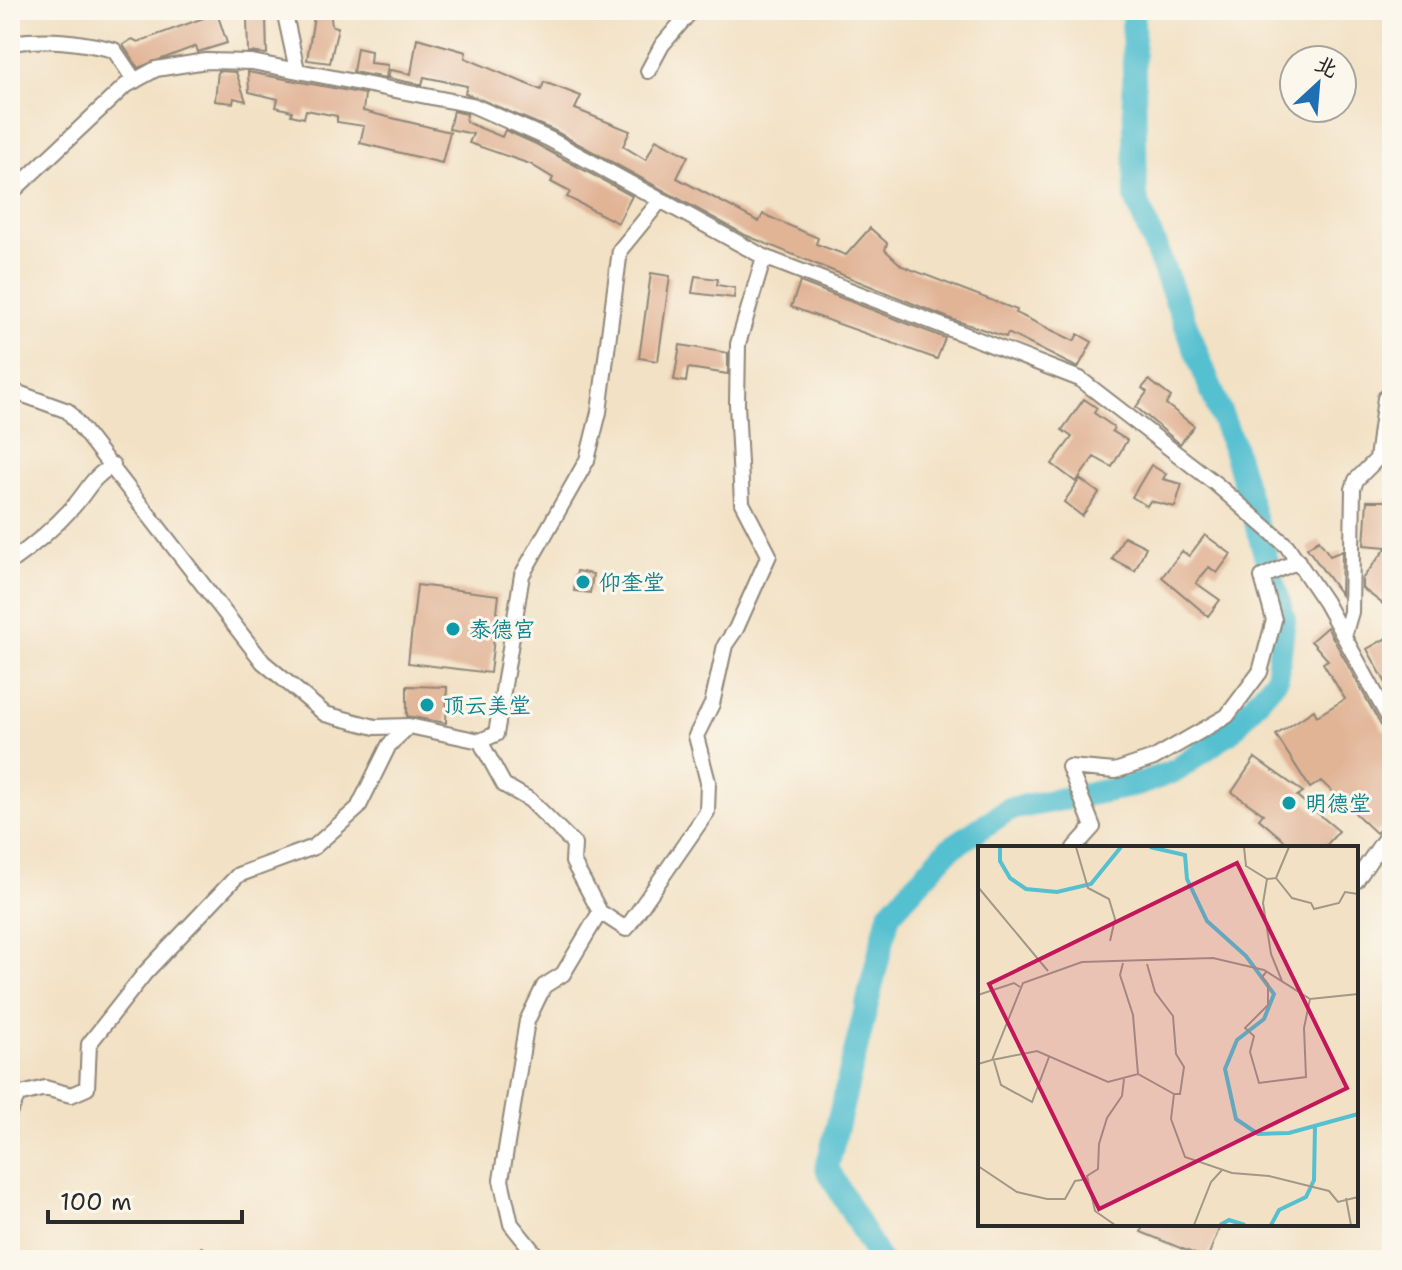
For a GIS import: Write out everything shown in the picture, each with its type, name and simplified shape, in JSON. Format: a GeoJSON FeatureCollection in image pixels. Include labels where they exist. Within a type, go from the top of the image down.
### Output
{"type":"FeatureCollection","features":[{"type":"Feature","properties":{"kind":"street"},"geometry":{"type":"LineString","coordinates":[[284,10],[297,70]]}},
{"type":"Feature","properties":{"kind":"street"},"geometry":{"type":"LineString","coordinates":[[648,71],[662,45],[692,10]]}},
{"type":"Feature","properties":{"kind":"street"},"geometry":{"type":"LineString","coordinates":[[10,43],[46,38],[79,41],[114,50],[135,81]]}},
{"type":"Feature","properties":{"kind":"street"},"geometry":{"type":"LineString","coordinates":[[10,194],[135,81],[156,69],[206,61],[252,62],[472,105],[549,139],[764,257],[1080,379],[1216,484],[1287,546],[1293,564],[1344,636],[1392,724]]}},
{"type":"Feature","properties":{"kind":"street"},"geometry":{"type":"LineString","coordinates":[[10,390],[68,411],[113,465],[263,662],[325,714],[375,727],[409,726],[480,741],[496,734],[522,575],[587,460],[599,412],[620,250],[660,201]]}},
{"type":"Feature","properties":{"kind":"street"},"geometry":{"type":"LineString","coordinates":[[480,741],[504,785],[530,800],[574,844],[573,862],[600,912],[626,929],[707,812],[708,782],[696,736],[712,704],[725,645],[736,629],[769,555],[742,503],[737,404],[738,344],[764,257]]}},
{"type":"Feature","properties":{"kind":"street"},"geometry":{"type":"LineString","coordinates":[[1344,636],[1351,612],[1353,489],[1356,480],[1377,459],[1385,398],[1392,394]]}},
{"type":"Feature","properties":{"kind":"street"},"geometry":{"type":"LineString","coordinates":[[10,562],[34,546],[76,504],[92,478],[113,465]]}},
{"type":"Feature","properties":{"kind":"street"},"geometry":{"type":"LineString","coordinates":[[1076,846],[1093,827],[1069,767],[1115,771],[1154,758],[1227,716],[1260,672],[1274,620],[1262,577],[1293,564]]}},
{"type":"Feature","properties":{"kind":"street"},"geometry":{"type":"LineString","coordinates":[[10,1109],[18,1095],[45,1088],[71,1095],[87,1088],[89,1044],[145,973],[238,875],[314,847],[358,808],[389,745],[409,726]]}},
{"type":"Feature","properties":{"kind":"street"},"geometry":{"type":"LineString","coordinates":[[1358,878],[1392,828]]}},
{"type":"Feature","properties":{"kind":"street"},"geometry":{"type":"LineString","coordinates":[[540,1260],[511,1224],[501,1180],[527,1021],[544,986],[563,974],[600,912]]}},
{"type":"Feature","properties":{"kind":"path"},"geometry":{"type":"LineString","coordinates":[[196,1260],[201,1247],[239,1260]]}},
{"type":"Feature","properties":{"kind":"building"},"geometry":{"type":"Polygon","coordinates":[[[315,10],[330,10],[332,26],[338,27],[330,63],[307,60],[315,10]]]}},
{"type":"Feature","properties":{"kind":"building"},"geometry":{"type":"Polygon","coordinates":[[[217,13],[227,43],[198,52],[196,46],[138,68],[123,45],[132,39],[138,42],[217,13]]]}},
{"type":"Feature","properties":{"kind":"building"},"geometry":{"type":"Polygon","coordinates":[[[247,18],[266,18],[267,54],[248,52],[247,18]]]}},
{"type":"Feature","properties":{"kind":"building"},"geometry":{"type":"Polygon","coordinates":[[[417,38],[466,52],[465,58],[541,90],[544,82],[581,96],[575,109],[630,131],[623,146],[646,160],[656,139],[688,156],[677,178],[759,222],[763,214],[818,238],[816,244],[846,255],[870,228],[887,243],[885,250],[902,266],[1017,310],[1016,313],[1074,341],[1078,334],[1092,342],[1078,368],[1008,333],[1006,337],[951,319],[745,235],[553,130],[465,93],[467,86],[424,77],[422,85],[388,78],[390,70],[411,74],[417,38]]]}},
{"type":"Feature","properties":{"kind":"building"},"geometry":{"type":"Polygon","coordinates":[[[357,48],[371,51],[370,63],[388,65],[386,78],[353,72],[357,48]]]}},
{"type":"Feature","properties":{"kind":"building"},"geometry":{"type":"Polygon","coordinates":[[[218,71],[236,72],[246,101],[234,98],[233,103],[215,101],[218,71]]]}},
{"type":"Feature","properties":{"kind":"building"},"geometry":{"type":"Polygon","coordinates":[[[248,72],[365,94],[363,111],[450,132],[442,163],[360,143],[364,126],[337,122],[337,116],[306,110],[304,118],[291,115],[292,111],[276,107],[278,99],[249,92],[248,72]]]}},
{"type":"Feature","properties":{"kind":"building"},"geometry":{"type":"Polygon","coordinates":[[[453,111],[467,114],[466,122],[502,137],[505,130],[536,144],[632,196],[618,223],[567,197],[570,192],[551,182],[553,178],[530,164],[469,143],[473,134],[449,129],[453,111]]]}},
{"type":"Feature","properties":{"kind":"building"},"geometry":{"type":"Polygon","coordinates":[[[651,273],[670,276],[658,361],[639,358],[651,273]]]}},
{"type":"Feature","properties":{"kind":"building"},"geometry":{"type":"Polygon","coordinates":[[[695,276],[718,279],[717,285],[735,288],[734,298],[692,293],[695,276]]]}},
{"type":"Feature","properties":{"kind":"building"},"geometry":{"type":"Polygon","coordinates":[[[800,282],[945,338],[937,359],[791,307],[800,282]]]}},
{"type":"Feature","properties":{"kind":"building"},"geometry":{"type":"Polygon","coordinates":[[[680,345],[728,353],[728,374],[688,368],[686,382],[674,380],[680,345]]]}},
{"type":"Feature","properties":{"kind":"building"},"geometry":{"type":"Polygon","coordinates":[[[1149,380],[1171,397],[1166,404],[1194,426],[1180,444],[1136,407],[1147,392],[1142,388],[1149,380]]]}},
{"type":"Feature","properties":{"kind":"building"},"geometry":{"type":"Polygon","coordinates":[[[1084,399],[1097,408],[1094,413],[1114,427],[1112,431],[1127,440],[1112,467],[1094,457],[1076,482],[1052,464],[1072,437],[1062,430],[1084,399]]]}},
{"type":"Feature","properties":{"kind":"building"},"geometry":{"type":"Polygon","coordinates":[[[1151,465],[1166,474],[1163,479],[1182,484],[1175,507],[1150,501],[1147,506],[1132,497],[1151,465]]]}},
{"type":"Feature","properties":{"kind":"building"},"geometry":{"type":"Polygon","coordinates":[[[1080,479],[1099,493],[1082,516],[1064,502],[1080,479]]]}},
{"type":"Feature","properties":{"kind":"building"},"geometry":{"type":"Polygon","coordinates":[[[1367,501],[1391,501],[1392,611],[1362,588],[1362,579],[1387,547],[1364,545],[1367,501]]]}},
{"type":"Feature","properties":{"kind":"building"},"geometry":{"type":"Polygon","coordinates":[[[1205,535],[1231,554],[1217,573],[1209,567],[1196,583],[1220,600],[1208,616],[1162,577],[1182,551],[1189,556],[1205,535]]]}},
{"type":"Feature","properties":{"kind":"building"},"geometry":{"type":"Polygon","coordinates":[[[1124,536],[1146,547],[1135,571],[1112,559],[1124,536]]]}},
{"type":"Feature","properties":{"kind":"building"},"geometry":{"type":"Polygon","coordinates":[[[1319,540],[1330,556],[1342,551],[1341,595],[1307,548],[1319,540]]]}},
{"type":"Feature","properties":{"kind":"building","name":"仰奎堂"},"geometry":{"type":"Polygon","coordinates":[[[577,571],[593,574],[590,593],[574,591],[577,571]]]}},
{"type":"Feature","properties":{"kind":"building","name":"泰德宫"},"geometry":{"type":"Polygon","coordinates":[[[417,585],[499,595],[490,673],[408,663],[417,585]]]}},
{"type":"Feature","properties":{"kind":"building"},"geometry":{"type":"Polygon","coordinates":[[[1327,627],[1383,729],[1389,733],[1385,736],[1392,745],[1392,818],[1376,833],[1321,781],[1310,788],[1276,735],[1314,710],[1317,716],[1345,699],[1323,663],[1328,660],[1311,641],[1327,627]]]}},
{"type":"Feature","properties":{"kind":"building"},"geometry":{"type":"Polygon","coordinates":[[[1392,635],[1392,694],[1367,649],[1392,635]]]}},
{"type":"Feature","properties":{"kind":"building","name":"顶云美堂"},"geometry":{"type":"Polygon","coordinates":[[[407,686],[447,687],[446,723],[407,716],[407,686]]]}},
{"type":"Feature","properties":{"kind":"building"},"geometry":{"type":"Polygon","coordinates":[[[1255,758],[1303,792],[1297,796],[1339,831],[1326,846],[1291,846],[1259,819],[1263,814],[1232,792],[1255,758]]]}},
{"type":"Feature","properties":{"kind":"building"},"geometry":{"type":"Polygon","coordinates":[[[1143,1226],[1220,1226],[1207,1259],[1141,1232],[1143,1226]]]}},
{"type":"Feature","properties":{"kind":"waterway"},"geometry":{"type":"LineString","coordinates":[[879,1260],[827,1168],[889,914],[948,850],[1009,809],[1137,785],[1177,770],[1232,730],[1277,678],[1284,619],[1233,445],[1136,198],[1133,10]]}},
{"type":"Feature","properties":{"kind":"place","name":"仰奎堂"},"geometry":{"type":"Point","coordinates":[583,582]}},
{"type":"Feature","properties":{"kind":"place","name":"泰德宫"},"geometry":{"type":"Point","coordinates":[453,629]}},
{"type":"Feature","properties":{"kind":"place","name":"顶云美堂"},"geometry":{"type":"Point","coordinates":[427,705]}},
{"type":"Feature","properties":{"kind":"place","name":"明德堂"},"geometry":{"type":"Point","coordinates":[1289,803]}}]}
